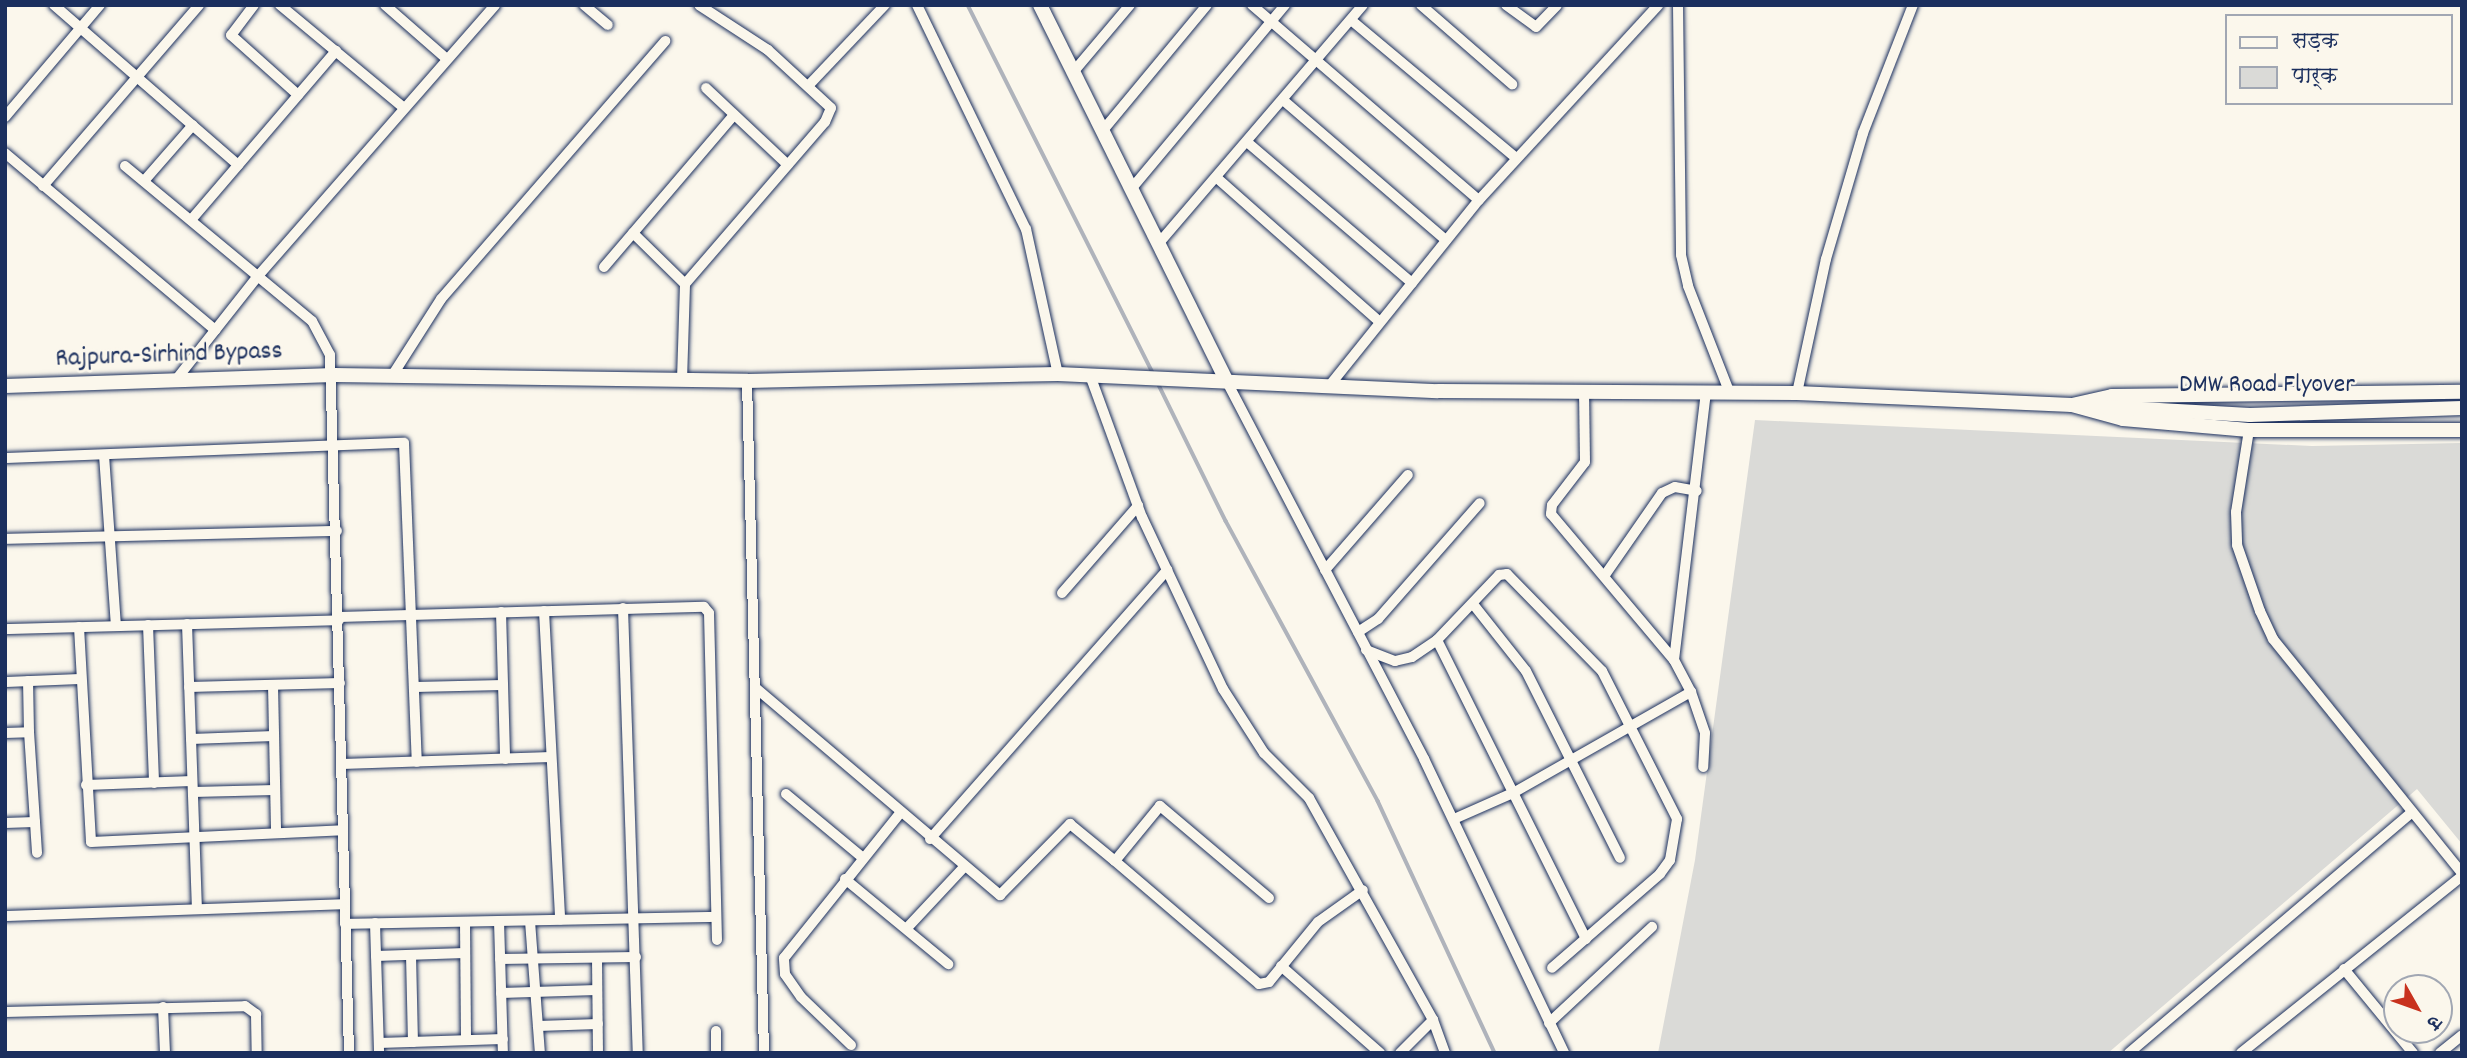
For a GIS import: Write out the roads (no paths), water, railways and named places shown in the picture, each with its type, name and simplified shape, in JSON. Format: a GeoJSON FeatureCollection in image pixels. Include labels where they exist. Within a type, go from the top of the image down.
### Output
{"type":"FeatureCollection","features":[{"type":"Feature","properties":{"kind":"main road"},"geometry":{"type":"LineString","coordinates":[[1047,9],[1074,70],[1226,380]]}},
{"type":"Feature","properties":{"kind":"main road","name":"Rajpura-Sirhind Bypass"},"geometry":{"type":"LineString","coordinates":[[5,386],[334,375],[747,381],[1058,374],[1098,378],[1210,379],[1330,385],[1797,393],[2072,405]]}},
{"type":"Feature","properties":{"kind":"main road"},"geometry":{"type":"LineString","coordinates":[[2072,405],[2112,396],[2462,392]]}},
{"type":"Feature","properties":{"kind":"main road"},"geometry":{"type":"LineString","coordinates":[[2072,405],[2123,419],[2249,430],[2462,429]]}},
{"type":"Feature","properties":{"kind":"main road","name":"DMW Road Flyover"},"geometry":{"type":"LineString","coordinates":[[2072,405],[2250,415],[2462,408]]}},
{"type":"Feature","properties":{"kind":"street"},"geometry":{"type":"LineString","coordinates":[[54,5],[239,165]]}},
{"type":"Feature","properties":{"kind":"street"},"geometry":{"type":"LineString","coordinates":[[5,117],[100,5]]}},
{"type":"Feature","properties":{"kind":"street"},"geometry":{"type":"LineString","coordinates":[[43,186],[199,5]]}},
{"type":"Feature","properties":{"kind":"street"},"geometry":{"type":"LineString","coordinates":[[254,5],[232,35],[298,95]]}},
{"type":"Feature","properties":{"kind":"street"},"geometry":{"type":"LineString","coordinates":[[280,5],[404,108]]}},
{"type":"Feature","properties":{"kind":"street"},"geometry":{"type":"LineString","coordinates":[[386,5],[447,59]]}},
{"type":"Feature","properties":{"kind":"street"},"geometry":{"type":"LineString","coordinates":[[175,381],[258,276],[495,5]]}},
{"type":"Feature","properties":{"kind":"street"},"geometry":{"type":"LineString","coordinates":[[584,5],[608,25]]}},
{"type":"Feature","properties":{"kind":"street"},"geometry":{"type":"LineString","coordinates":[[682,380],[685,284],[830,116],[827,102],[768,50],[699,5]]}},
{"type":"Feature","properties":{"kind":"street"},"geometry":{"type":"LineString","coordinates":[[808,86],[885,5]]}},
{"type":"Feature","properties":{"kind":"street"},"geometry":{"type":"LineString","coordinates":[[917,5],[1026,229],[1058,374]]}},
{"type":"Feature","properties":{"kind":"street"},"geometry":{"type":"LineString","coordinates":[[1074,70],[1130,5]]}},
{"type":"Feature","properties":{"kind":"street"},"geometry":{"type":"LineString","coordinates":[[1104,129],[1207,5]]}},
{"type":"Feature","properties":{"kind":"street"},"geometry":{"type":"LineString","coordinates":[[1252,5],[1479,200]]}},
{"type":"Feature","properties":{"kind":"street"},"geometry":{"type":"LineString","coordinates":[[1132,188],[1285,5]]}},
{"type":"Feature","properties":{"kind":"street"},"geometry":{"type":"LineString","coordinates":[[1159,243],[1363,5]]}},
{"type":"Feature","properties":{"kind":"street"},"geometry":{"type":"LineString","coordinates":[[1421,5],[1512,84]]}},
{"type":"Feature","properties":{"kind":"street"},"geometry":{"type":"LineString","coordinates":[[1506,5],[1536,27],[1558,5]]}},
{"type":"Feature","properties":{"kind":"street"},"geometry":{"type":"LineString","coordinates":[[1330,385],[1479,200],[1658,5]]}},
{"type":"Feature","properties":{"kind":"street"},"geometry":{"type":"LineString","coordinates":[[1678,5],[1681,255],[1688,286],[1729,391]]}},
{"type":"Feature","properties":{"kind":"street"},"geometry":{"type":"LineString","coordinates":[[1797,393],[1826,259],[1863,133],[1913,5]]}},
{"type":"Feature","properties":{"kind":"street"},"geometry":{"type":"LineString","coordinates":[[1351,20],[1516,158]]}},
{"type":"Feature","properties":{"kind":"street"},"geometry":{"type":"LineString","coordinates":[[392,376],[441,299],[665,41]]}},
{"type":"Feature","properties":{"kind":"street"},"geometry":{"type":"LineString","coordinates":[[191,220],[336,51]]}},
{"type":"Feature","properties":{"kind":"street"},"geometry":{"type":"LineString","coordinates":[[706,88],[788,165]]}},
{"type":"Feature","properties":{"kind":"street"},"geometry":{"type":"LineString","coordinates":[[1283,100],[1446,240]]}},
{"type":"Feature","properties":{"kind":"street"},"geometry":{"type":"LineString","coordinates":[[604,267],[734,115]]}},
{"type":"Feature","properties":{"kind":"street"},"geometry":{"type":"LineString","coordinates":[[144,181],[192,125]]}},
{"type":"Feature","properties":{"kind":"street"},"geometry":{"type":"LineString","coordinates":[[1247,142],[1412,283]]}},
{"type":"Feature","properties":{"kind":"street"},"geometry":{"type":"LineString","coordinates":[[5,153],[215,331]]}},
{"type":"Feature","properties":{"kind":"street"},"geometry":{"type":"LineString","coordinates":[[125,166],[258,276],[324,336],[334,375],[349,1053]]}},
{"type":"Feature","properties":{"kind":"street"},"geometry":{"type":"LineString","coordinates":[[1216,178],[1380,322]]}},
{"type":"Feature","properties":{"kind":"street"},"geometry":{"type":"LineString","coordinates":[[633,233],[685,284]]}},
{"type":"Feature","properties":{"kind":"street"},"geometry":{"type":"LineString","coordinates":[[1098,378],[1138,506],[1223,689],[1264,753],[1309,798],[1363,890],[1433,1020],[1445,1053]]}},
{"type":"Feature","properties":{"kind":"street"},"geometry":{"type":"LineString","coordinates":[[1226,380],[1454,819],[1564,1053]]}},
{"type":"Feature","properties":{"kind":"street"},"geometry":{"type":"LineString","coordinates":[[747,381],[748,514],[757,689],[764,1053]]}},
{"type":"Feature","properties":{"kind":"street"},"geometry":{"type":"LineString","coordinates":[[1584,391],[1585,462],[1550,509],[1674,660],[1691,692],[1705,733],[1703,767]]}},
{"type":"Feature","properties":{"kind":"street"},"geometry":{"type":"LineString","coordinates":[[1674,660],[1697,491],[1706,392]]}},
{"type":"Feature","properties":{"kind":"street"},"geometry":{"type":"LineString","coordinates":[[2241,1053],[2462,874],[2273,639],[2260,611],[2237,545],[2236,512],[2249,430]]}},
{"type":"Feature","properties":{"kind":"street"},"geometry":{"type":"LineString","coordinates":[[5,458],[335,447],[398,441],[407,448],[417,762]]}},
{"type":"Feature","properties":{"kind":"street"},"geometry":{"type":"LineString","coordinates":[[104,455],[116,626]]}},
{"type":"Feature","properties":{"kind":"street"},"geometry":{"type":"LineString","coordinates":[[1325,570],[1408,475]]}},
{"type":"Feature","properties":{"kind":"street"},"geometry":{"type":"LineString","coordinates":[[1605,575],[1662,494],[1675,487],[1697,491]]}},
{"type":"Feature","properties":{"kind":"street"},"geometry":{"type":"LineString","coordinates":[[1358,632],[1378,619],[1480,503]]}},
{"type":"Feature","properties":{"kind":"street"},"geometry":{"type":"LineString","coordinates":[[1062,593],[1138,506]]}},
{"type":"Feature","properties":{"kind":"street"},"geometry":{"type":"LineString","coordinates":[[5,539],[337,531]]}},
{"type":"Feature","properties":{"kind":"street"},"geometry":{"type":"LineString","coordinates":[[930,839],[1167,570]]}},
{"type":"Feature","properties":{"kind":"street"},"geometry":{"type":"LineString","coordinates":[[1365,650],[1404,661],[1437,640],[1499,575],[1511,576],[1602,671],[1676,812],[1670,860],[1660,874],[1552,968]]}},
{"type":"Feature","properties":{"kind":"street"},"geometry":{"type":"LineString","coordinates":[[1473,604],[1526,671],[1620,858]]}},
{"type":"Feature","properties":{"kind":"street"},"geometry":{"type":"LineString","coordinates":[[5,629],[695,605],[709,614],[717,940]]}},
{"type":"Feature","properties":{"kind":"street"},"geometry":{"type":"LineString","coordinates":[[623,608],[638,1053]]}},
{"type":"Feature","properties":{"kind":"street"},"geometry":{"type":"LineString","coordinates":[[544,611],[559,920]]}},
{"type":"Feature","properties":{"kind":"street"},"geometry":{"type":"LineString","coordinates":[[500,612],[505,759]]}},
{"type":"Feature","properties":{"kind":"street"},"geometry":{"type":"LineString","coordinates":[[187,624],[197,909]]}},
{"type":"Feature","properties":{"kind":"street"},"geometry":{"type":"LineString","coordinates":[[148,625],[154,783]]}},
{"type":"Feature","properties":{"kind":"street"},"geometry":{"type":"LineString","coordinates":[[79,627],[91,842],[343,830]]}},
{"type":"Feature","properties":{"kind":"street"},"geometry":{"type":"LineString","coordinates":[[1437,640],[1586,939]]}},
{"type":"Feature","properties":{"kind":"street"},"geometry":{"type":"LineString","coordinates":[[5,682],[81,679]]}},
{"type":"Feature","properties":{"kind":"street"},"geometry":{"type":"LineString","coordinates":[[28,681],[37,853]]}},
{"type":"Feature","properties":{"kind":"street"},"geometry":{"type":"LineString","coordinates":[[189,687],[340,683]]}},
{"type":"Feature","properties":{"kind":"street"},"geometry":{"type":"LineString","coordinates":[[273,685],[276,833]]}},
{"type":"Feature","properties":{"kind":"street"},"geometry":{"type":"LineString","coordinates":[[415,687],[503,685]]}},
{"type":"Feature","properties":{"kind":"street"},"geometry":{"type":"LineString","coordinates":[[757,689],[930,839],[964,867],[1004,894],[1070,824],[1254,981],[1269,982],[1318,922],[1363,890]]}},
{"type":"Feature","properties":{"kind":"street"},"geometry":{"type":"LineString","coordinates":[[1454,819],[1513,793],[1691,692]]}},
{"type":"Feature","properties":{"kind":"street"},"geometry":{"type":"LineString","coordinates":[[5,733],[29,732]]}},
{"type":"Feature","properties":{"kind":"street"},"geometry":{"type":"LineString","coordinates":[[191,739],[274,736]]}},
{"type":"Feature","properties":{"kind":"street"},"geometry":{"type":"LineString","coordinates":[[341,765],[551,757]]}},
{"type":"Feature","properties":{"kind":"street"},"geometry":{"type":"LineString","coordinates":[[86,785],[154,783],[275,790]]}},
{"type":"Feature","properties":{"kind":"street"},"geometry":{"type":"LineString","coordinates":[[786,794],[863,858]]}},
{"type":"Feature","properties":{"kind":"street"},"geometry":{"type":"LineString","coordinates":[[1115,861],[1160,806],[1269,898]]}},
{"type":"Feature","properties":{"kind":"street"},"geometry":{"type":"LineString","coordinates":[[2129,1053],[2412,812]]}},
{"type":"Feature","properties":{"kind":"street"},"geometry":{"type":"LineString","coordinates":[[851,1045],[801,997],[783,966],[784,958],[900,814]]}},
{"type":"Feature","properties":{"kind":"street"},"geometry":{"type":"LineString","coordinates":[[5,823],[35,822]]}},
{"type":"Feature","properties":{"kind":"street"},"geometry":{"type":"LineString","coordinates":[[907,928],[964,867]]}},
{"type":"Feature","properties":{"kind":"street"},"geometry":{"type":"LineString","coordinates":[[845,880],[948,964]]}},
{"type":"Feature","properties":{"kind":"street"},"geometry":{"type":"LineString","coordinates":[[5,916],[344,904]]}},
{"type":"Feature","properties":{"kind":"street"},"geometry":{"type":"LineString","coordinates":[[345,924],[716,917]]}},
{"type":"Feature","properties":{"kind":"street"},"geometry":{"type":"LineString","coordinates":[[530,920],[540,1053]]}},
{"type":"Feature","properties":{"kind":"street"},"geometry":{"type":"LineString","coordinates":[[499,921],[503,1053]]}},
{"type":"Feature","properties":{"kind":"street"},"geometry":{"type":"LineString","coordinates":[[465,922],[466,1040]]}},
{"type":"Feature","properties":{"kind":"street"},"geometry":{"type":"LineString","coordinates":[[375,923],[379,1048],[413,1042],[503,1039]]}},
{"type":"Feature","properties":{"kind":"street"},"geometry":{"type":"LineString","coordinates":[[1549,1023],[1652,927]]}},
{"type":"Feature","properties":{"kind":"street"},"geometry":{"type":"LineString","coordinates":[[376,956],[465,953]]}},
{"type":"Feature","properties":{"kind":"street"},"geometry":{"type":"LineString","coordinates":[[411,955],[413,1042]]}},
{"type":"Feature","properties":{"kind":"street"},"geometry":{"type":"LineString","coordinates":[[500,959],[636,957]]}},
{"type":"Feature","properties":{"kind":"street"},"geometry":{"type":"LineString","coordinates":[[597,958],[598,1053]]}},
{"type":"Feature","properties":{"kind":"street"},"geometry":{"type":"LineString","coordinates":[[1281,966],[1380,1053]]}},
{"type":"Feature","properties":{"kind":"street"},"geometry":{"type":"LineString","coordinates":[[2344,969],[2413,1053]]}},
{"type":"Feature","properties":{"kind":"street"},"geometry":{"type":"LineString","coordinates":[[501,993],[597,990]]}},
{"type":"Feature","properties":{"kind":"street"},"geometry":{"type":"LineString","coordinates":[[5,1012],[163,1007],[252,1008],[256,1014],[257,1053]]}},
{"type":"Feature","properties":{"kind":"street"},"geometry":{"type":"LineString","coordinates":[[163,1007],[165,1053]]}},
{"type":"Feature","properties":{"kind":"street"},"geometry":{"type":"LineString","coordinates":[[1400,1053],[1433,1020]]}},
{"type":"Feature","properties":{"kind":"street"},"geometry":{"type":"LineString","coordinates":[[538,1026],[598,1024]]}},
{"type":"Feature","properties":{"kind":"street"},"geometry":{"type":"LineString","coordinates":[[716,1031],[716,1053]]}},
{"type":"Feature","properties":{"kind":"street"},"geometry":{"type":"LineString","coordinates":[[2440,1053],[2462,1035]]}},
{"type":"Feature","properties":{"kind":"waterway"},"geometry":{"type":"LineString","coordinates":[[968,5],[1153,373]]}},
{"type":"Feature","properties":{"kind":"waterway"},"geometry":{"type":"LineString","coordinates":[[1158,383],[1226,521],[1378,801],[1495,1053]]}}]}
